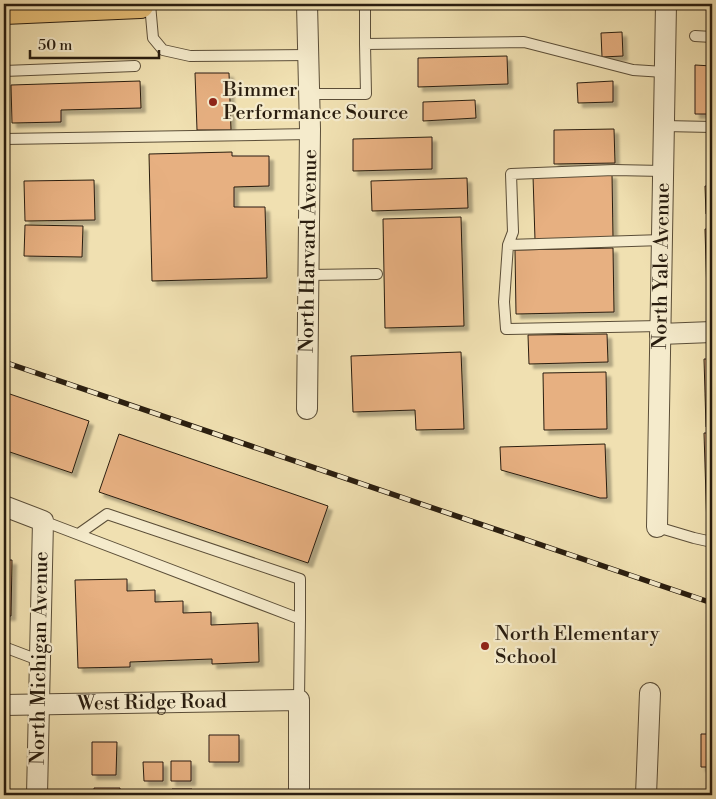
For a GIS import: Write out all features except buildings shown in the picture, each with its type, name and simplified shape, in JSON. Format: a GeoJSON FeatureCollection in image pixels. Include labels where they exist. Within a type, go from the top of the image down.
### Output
{"type":"FeatureCollection","features":[{"type":"Feature","properties":{"kind":"main road"},"geometry":{"type":"LineString","coordinates":[[4,10],[140,4]]}},
{"type":"Feature","properties":{"kind":"street","name":"North Harvard Avenue"},"geometry":{"type":"LineString","coordinates":[[307,4],[310,134],[307,409]]}},
{"type":"Feature","properties":{"kind":"street","name":"North Yale Avenue"},"geometry":{"type":"LineString","coordinates":[[656,527],[666,4]]}},
{"type":"Feature","properties":{"kind":"street"},"geometry":{"type":"LineString","coordinates":[[660,330],[712,332]]}},
{"type":"Feature","properties":{"kind":"street"},"geometry":{"type":"LineString","coordinates":[[4,506],[43,521]]}},
{"type":"Feature","properties":{"kind":"street","name":"North Michigan Avenue"},"geometry":{"type":"LineString","coordinates":[[37,795],[43,521]]}},
{"type":"Feature","properties":{"kind":"street"},"geometry":{"type":"LineString","coordinates":[[646,795],[650,693]]}},
{"type":"Feature","properties":{"kind":"street"},"geometry":{"type":"LineString","coordinates":[[299,700],[299,795]]}},
{"type":"Feature","properties":{"kind":"street","name":"West Ridge Road"},"geometry":{"type":"LineString","coordinates":[[4,705],[299,700]]}},
{"type":"Feature","properties":{"kind":"lane"},"geometry":{"type":"LineString","coordinates":[[150,4],[153,38],[163,50],[190,56],[308,55]]}},
{"type":"Feature","properties":{"kind":"lane"},"geometry":{"type":"LineString","coordinates":[[309,94],[366,94],[364,4]]}},
{"type":"Feature","properties":{"kind":"lane"},"geometry":{"type":"LineString","coordinates":[[695,36],[712,36]]}},
{"type":"Feature","properties":{"kind":"lane"},"geometry":{"type":"LineString","coordinates":[[365,44],[524,42],[633,70],[664,72]]}},
{"type":"Feature","properties":{"kind":"lane"},"geometry":{"type":"LineString","coordinates":[[4,71],[135,66]]}},
{"type":"Feature","properties":{"kind":"lane"},"geometry":{"type":"LineString","coordinates":[[664,126],[712,127]]}},
{"type":"Feature","properties":{"kind":"lane"},"geometry":{"type":"LineString","coordinates":[[4,139],[310,134]]}},
{"type":"Feature","properties":{"kind":"lane"},"geometry":{"type":"LineString","coordinates":[[660,330],[506,329],[504,302],[508,245],[513,232],[511,174],[614,170],[663,171]]}},
{"type":"Feature","properties":{"kind":"lane"},"geometry":{"type":"LineString","coordinates":[[508,245],[662,240]]}},
{"type":"Feature","properties":{"kind":"lane"},"geometry":{"type":"LineString","coordinates":[[309,275],[377,274]]}},
{"type":"Feature","properties":{"kind":"lane"},"geometry":{"type":"LineString","coordinates":[[80,534],[107,514],[300,579],[299,700]]}},
{"type":"Feature","properties":{"kind":"lane"},"geometry":{"type":"LineString","coordinates":[[43,521],[300,619]]}},
{"type":"Feature","properties":{"kind":"lane"},"geometry":{"type":"LineString","coordinates":[[656,527],[712,542]]}},
{"type":"Feature","properties":{"kind":"lane"},"geometry":{"type":"LineString","coordinates":[[4,648],[41,660]]}},
{"type":"Feature","properties":{"kind":"railway"},"geometry":{"type":"LineString","coordinates":[[4,362],[712,603]]}},
{"type":"Feature","properties":{"kind":"place","name":"Bimmer Performance Source"},"geometry":{"type":"Point","coordinates":[213,102]}},
{"type":"Feature","properties":{"kind":"place","name":"North Elementary School"},"geometry":{"type":"Point","coordinates":[485,646]}}]}
